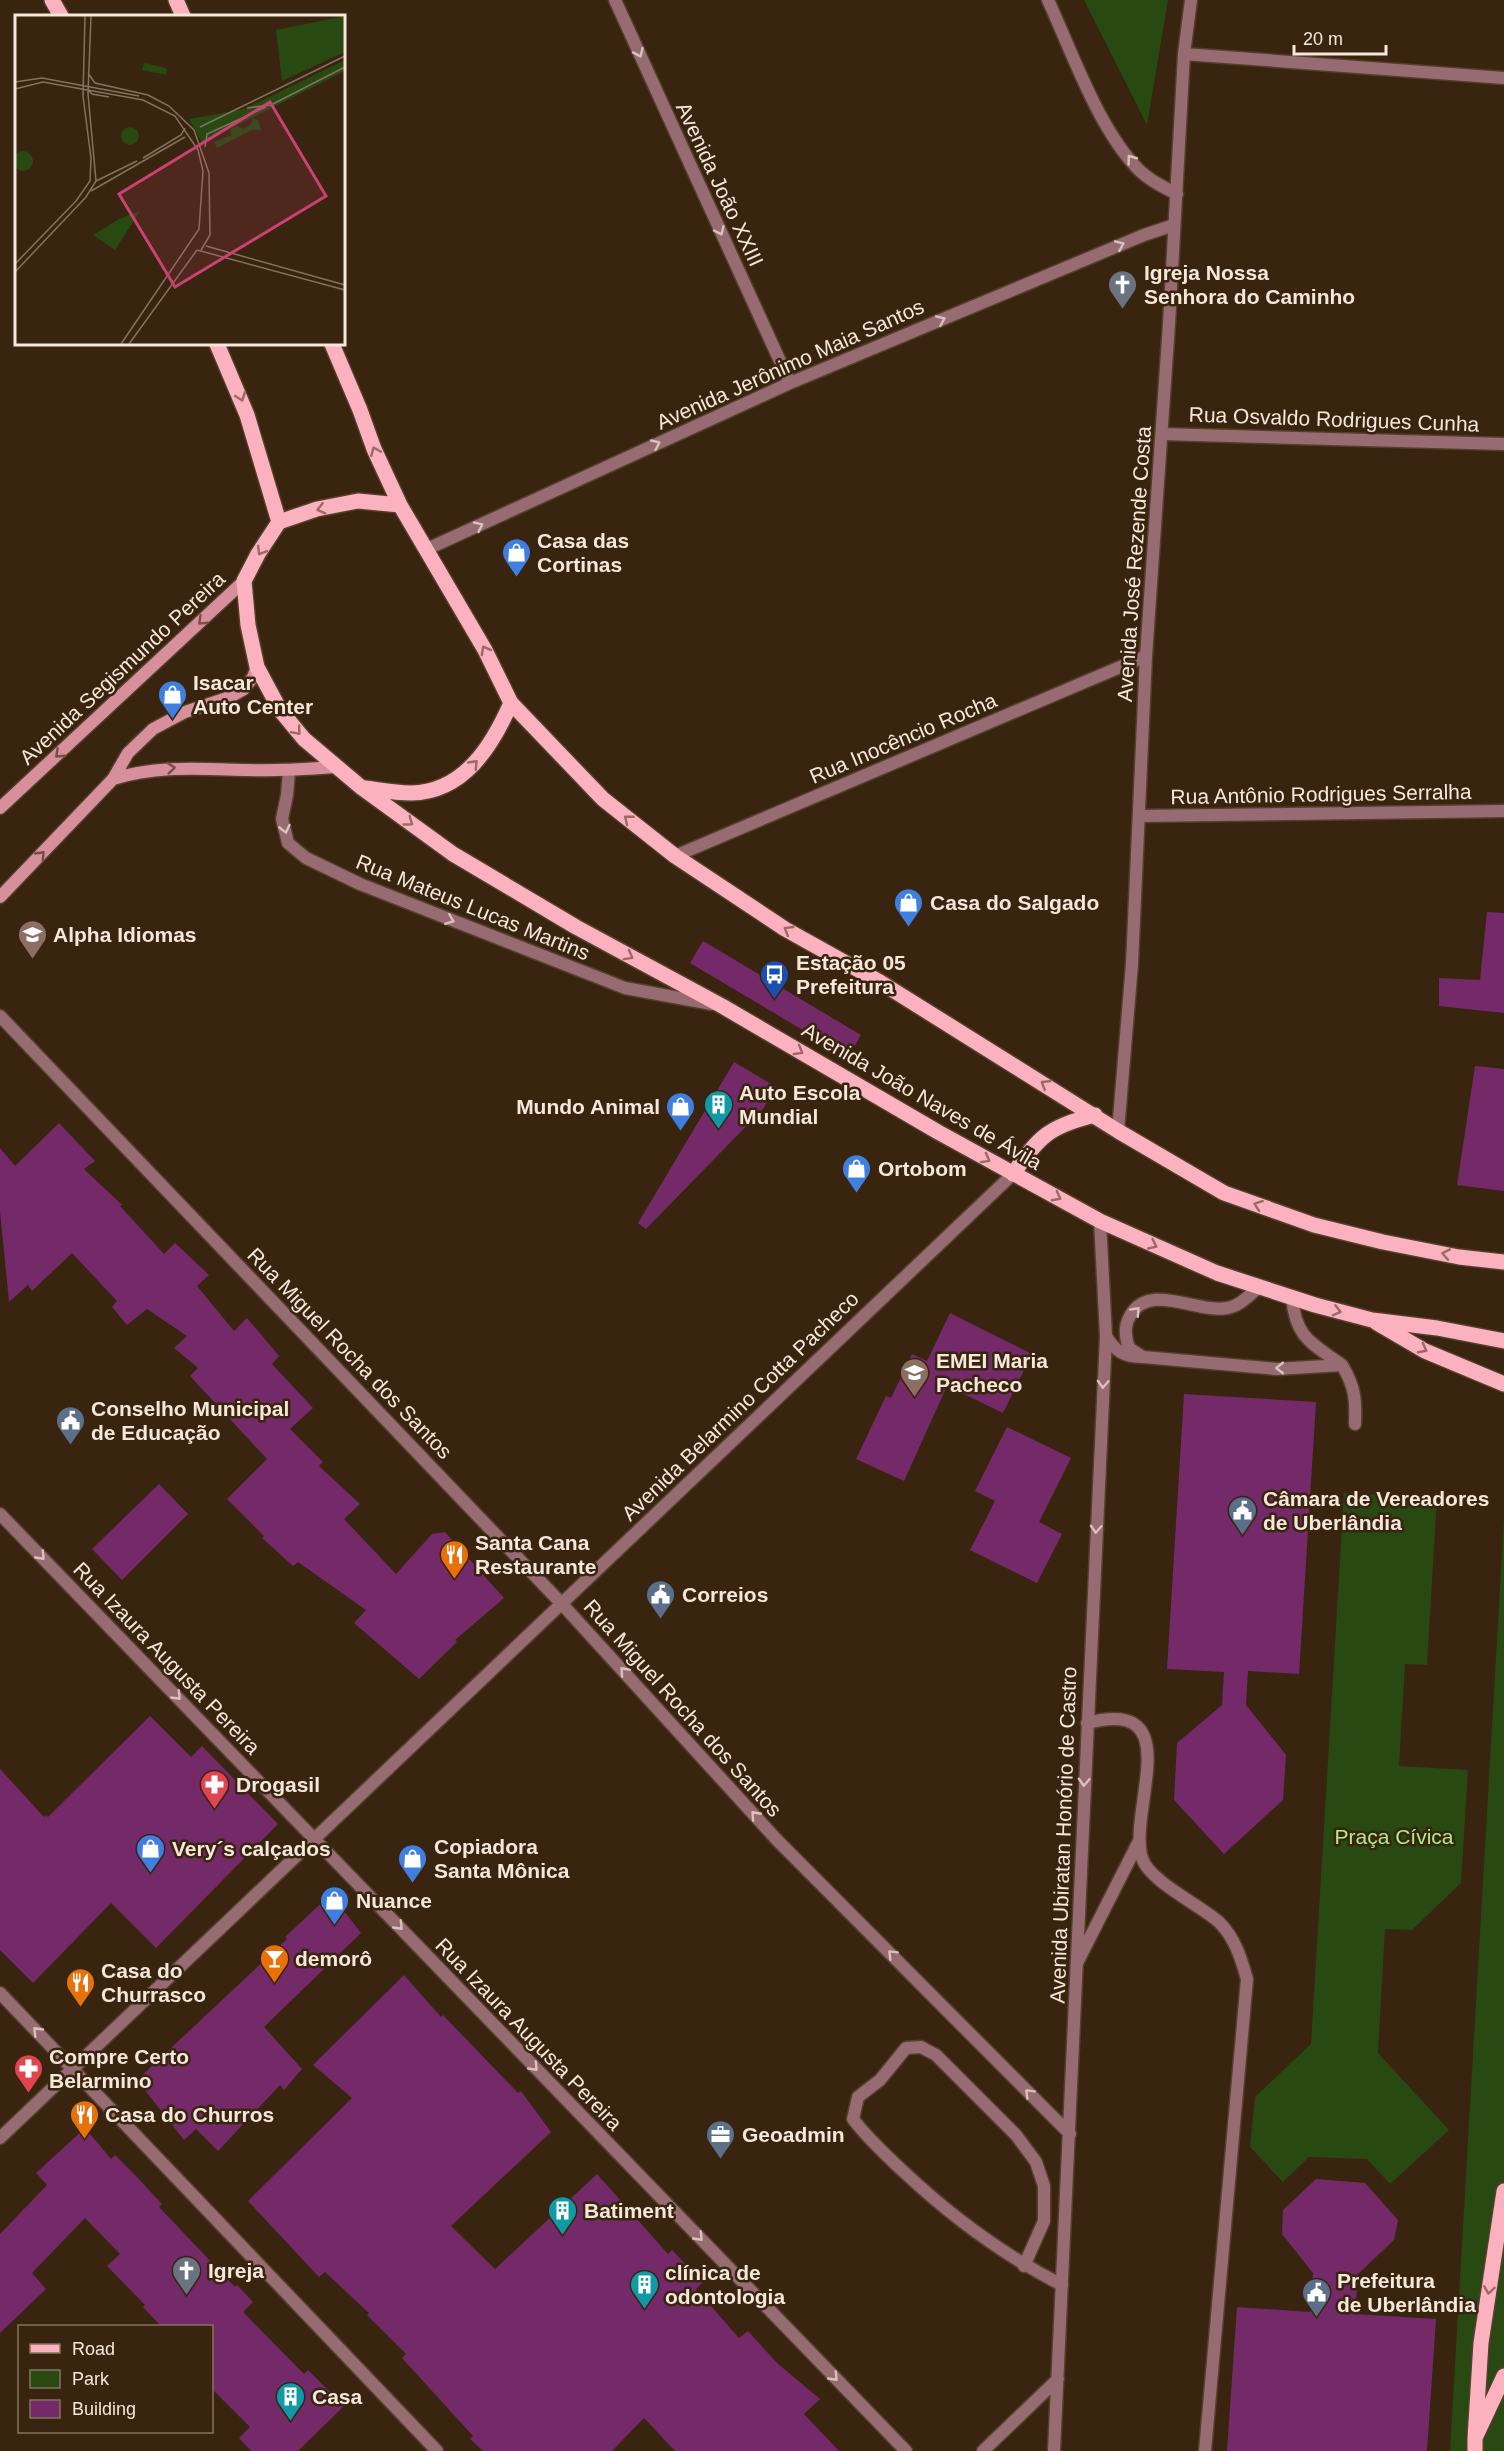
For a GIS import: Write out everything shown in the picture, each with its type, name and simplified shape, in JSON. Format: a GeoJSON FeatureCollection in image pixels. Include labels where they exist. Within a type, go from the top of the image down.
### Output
{"type":"FeatureCollection","features":[{"type":"Feature","properties":{"kind":"main road"},"geometry":{"type":"LineString","coordinates":[[52,0],[60,15]]}},
{"type":"Feature","properties":{"kind":"main road"},"geometry":{"type":"LineString","coordinates":[[176,0],[183,15]]}},
{"type":"Feature","properties":{"kind":"main road"},"geometry":{"type":"LineString","coordinates":[[218,345],[247,415],[279,522]]}},
{"type":"Feature","properties":{"kind":"main road"},"geometry":{"type":"LineString","coordinates":[[332,345],[399,505],[486,650],[511,703],[603,799],[675,856],[785,929],[880,982],[1118,1131],[1224,1192],[1314,1225],[1459,1257],[1504,1262]]}},
{"type":"Feature","properties":{"kind":"main road"},"geometry":{"type":"LineString","coordinates":[[244,581],[279,522],[317,509],[358,501],[399,505]]}},
{"type":"Feature","properties":{"kind":"main road","name":"Avenida João Naves de Ávila"},"geometry":{"type":"LineString","coordinates":[[244,581],[248,625],[257,667],[280,710],[304,740],[336,767],[453,854],[576,927],[722,1006],[1013,1174],[1100,1221],[1170,1253],[1257,1288],[1372,1320],[1437,1328],[1504,1341]]}},
{"type":"Feature","properties":{"kind":"main road","name":"Avenida Segismundo Pereira"},"geometry":{"type":"LineString","coordinates":[[0,808],[244,581]]}},
{"type":"Feature","properties":{"kind":"main road"},"geometry":{"type":"LineString","coordinates":[[0,897],[113,779],[128,753],[153,729],[185,712],[230,697],[244,689],[257,667]]}},
{"type":"Feature","properties":{"kind":"main road"},"geometry":{"type":"LineString","coordinates":[[362,788],[411,793],[437,789],[459,779],[482,755],[498,733],[511,703]]}},
{"type":"Feature","properties":{"kind":"main road"},"geometry":{"type":"LineString","coordinates":[[113,779],[139,771],[184,767],[289,771],[336,767]]}},
{"type":"Feature","properties":{"kind":"main road"},"geometry":{"type":"LineString","coordinates":[[1013,1174],[1028,1151],[1046,1133],[1065,1122],[1095,1115]]}},
{"type":"Feature","properties":{"kind":"main road"},"geometry":{"type":"LineString","coordinates":[[1372,1320],[1425,1351],[1504,1384]]}},
{"type":"Feature","properties":{"kind":"main road"},"geometry":{"type":"LineString","coordinates":[[1475,2444],[1481,2343],[1504,2191]]}},
{"type":"Feature","properties":{"kind":"main road"},"geometry":{"type":"LineString","coordinates":[[1475,2444],[1504,2376]]}},
{"type":"Feature","properties":{"kind":"street","name":"Avenida João XXIII"},"geometry":{"type":"LineString","coordinates":[[615,0],[790,383]]}},
{"type":"Feature","properties":{"kind":"street"},"geometry":{"type":"LineString","coordinates":[[1048,0],[1112,134],[1137,168],[1155,183],[1177,194]]}},
{"type":"Feature","properties":{"kind":"street","name":"Avenida José Rezende Costa"},"geometry":{"type":"LineString","coordinates":[[1118,1131],[1132,964],[1146,656],[1162,434],[1184,54],[1191,0]]}},
{"type":"Feature","properties":{"kind":"street"},"geometry":{"type":"LineString","coordinates":[[1184,54],[1504,78]]}},
{"type":"Feature","properties":{"kind":"street","name":"Avenida Jerônimo Maia Santos"},"geometry":{"type":"LineString","coordinates":[[425,550],[790,383],[1133,239],[1174,225]]}},
{"type":"Feature","properties":{"kind":"street","name":"Rua Osvaldo Rodrigues Cunha"},"geometry":{"type":"LineString","coordinates":[[1162,434],[1504,444]]}},
{"type":"Feature","properties":{"kind":"street","name":"Rua Inocêncio Rocha"},"geometry":{"type":"LineString","coordinates":[[675,856],[1146,656]]}},
{"type":"Feature","properties":{"kind":"street","name":"Rua Mateus Lucas Martins"},"geometry":{"type":"LineString","coordinates":[[289,771],[282,819],[288,843],[306,858],[360,884],[625,988],[722,1006]]}},
{"type":"Feature","properties":{"kind":"street","name":"Rua Antônio Rodrigues Serralha"},"geometry":{"type":"LineString","coordinates":[[1139,816],[1504,811]]}},
{"type":"Feature","properties":{"kind":"street","name":"Rua Miguel Rocha dos Santos"},"geometry":{"type":"LineString","coordinates":[[0,1016],[561,1603],[777,1840],[1070,2134]]}},
{"type":"Feature","properties":{"kind":"street","name":"Avenida Belarmino Cotta Pacheco"},"geometry":{"type":"LineString","coordinates":[[0,2138],[1013,1174]]}},
{"type":"Feature","properties":{"kind":"street","name":"Avenida Ubiratan Honório de Castro"},"geometry":{"type":"LineString","coordinates":[[1054,2451],[1106,1336],[1100,1221]]}},
{"type":"Feature","properties":{"kind":"street"},"geometry":{"type":"LineString","coordinates":[[1143,1357],[1129,1348],[1126,1331],[1127,1321],[1134,1310],[1144,1303],[1159,1300],[1178,1301],[1218,1309],[1229,1308],[1242,1302],[1257,1288]]}},
{"type":"Feature","properties":{"kind":"street"},"geometry":{"type":"LineString","coordinates":[[1292,1298],[1298,1328],[1302,1335],[1342,1365],[1353,1383],[1356,1401],[1355,1424]]}},
{"type":"Feature","properties":{"kind":"street"},"geometry":{"type":"LineString","coordinates":[[1106,1336],[1120,1353],[1133,1357],[1277,1369],[1342,1365]]}},
{"type":"Feature","properties":{"kind":"street"},"geometry":{"type":"LineString","coordinates":[[1311,1342],[1317,1356],[1311,1367]]}},
{"type":"Feature","properties":{"kind":"street","name":"Rua Izaura Augusta Pereira"},"geometry":{"type":"LineString","coordinates":[[0,1514],[906,2451]]}},
{"type":"Feature","properties":{"kind":"street"},"geometry":{"type":"LineString","coordinates":[[1087,1723],[1104,1719],[1122,1719],[1137,1725],[1142,1731],[1146,1740],[1148,1758],[1139,1841],[1142,1861],[1157,1879],[1220,1923],[1237,1946],[1247,1979],[1205,2451]]}},
{"type":"Feature","properties":{"kind":"street"},"geometry":{"type":"LineString","coordinates":[[1077,1963],[1139,1841]]}},
{"type":"Feature","properties":{"kind":"street"},"geometry":{"type":"LineString","coordinates":[[0,1993],[437,2451]]}},
{"type":"Feature","properties":{"kind":"street"},"geometry":{"type":"LineString","coordinates":[[1024,2266],[1044,2221],[1044,2186],[1036,2162],[1016,2135],[936,2055],[921,2047],[906,2048],[880,2080],[858,2097],[853,2119],[868,2139],[965,2225],[1024,2266],[1062,2284]]}},
{"type":"Feature","properties":{"kind":"street"},"geometry":{"type":"LineString","coordinates":[[983,2451],[1058,2379]]}},
{"type":"Feature","properties":{"kind":"green space"},"geometry":{"type":"Polygon","coordinates":[[[1084,0],[1168,0],[1147,125],[1084,0]]]}},
{"type":"Feature","properties":{"kind":"green space","name":"Praça Cívica"},"geometry":{"type":"Polygon","coordinates":[[[1344,1493],[1437,1498],[1427,1665],[1405,1664],[1399,1766],[1468,1770],[1461,1883],[1412,1930],[1385,1929],[1378,2053],[1449,2130],[1390,2184],[1367,2159],[1309,2157],[1283,2182],[1250,2147],[1255,2097],[1311,2044],[1344,1493]]]}},
{"type":"Feature","properties":{"kind":"green space"},"geometry":{"type":"Polygon","coordinates":[[[1504,1519],[1504,2451],[1450,2451],[1504,1519]]]}},
{"type":"Feature","properties":{"kind":"building"},"geometry":{"type":"Polygon","coordinates":[[[1487,912],[1504,913],[1504,1013],[1439,1006],[1439,978],[1480,980],[1487,912]]]}},
{"type":"Feature","properties":{"kind":"building","name":"Estação 05 Prefeitura"},"geometry":{"type":"Polygon","coordinates":[[[703,941],[861,1035],[848,1057],[690,963],[703,941]]]}},
{"type":"Feature","properties":{"kind":"building","name":"Auto Escola Mundial"},"geometry":{"type":"Polygon","coordinates":[[[734,1062],[776,1087],[763,1109],[646,1229],[638,1223],[734,1062]]]}},
{"type":"Feature","properties":{"kind":"building"},"geometry":{"type":"Polygon","coordinates":[[[1475,1066],[1504,1069],[1504,1191],[1457,1185],[1475,1066]]]}},
{"type":"Feature","properties":{"kind":"building"},"geometry":{"type":"Polygon","coordinates":[[[59,1123],[95,1161],[84,1169],[122,1205],[120,1206],[164,1254],[175,1243],[209,1275],[197,1286],[234,1331],[247,1318],[279,1356],[272,1364],[313,1408],[290,1429],[323,1462],[319,1466],[360,1504],[344,1519],[396,1574],[432,1534],[445,1532],[504,1598],[455,1640],[457,1642],[419,1679],[354,1623],[366,1610],[298,1562],[293,1566],[262,1538],[264,1536],[227,1499],[267,1459],[190,1376],[198,1368],[174,1348],[187,1336],[147,1309],[127,1325],[112,1307],[117,1301],[72,1253],[32,1291],[28,1285],[9,1302],[0,1211],[0,1148],[15,1166],[59,1123]]]}},
{"type":"Feature","properties":{"kind":"building","name":"EMEI Maria Pacheco"},"geometry":{"type":"Polygon","coordinates":[[[950,1313],[1032,1354],[1003,1413],[947,1386],[904,1481],[856,1459],[886,1396],[891,1398],[912,1354],[927,1361],[950,1313]]]}},
{"type":"Feature","properties":{"kind":"building","name":"Câmara de Vereadores de Uberlândia"},"geometry":{"type":"Polygon","coordinates":[[[1184,1394],[1316,1402],[1299,1674],[1248,1671],[1246,1705],[1286,1755],[1283,1800],[1224,1854],[1174,1800],[1177,1743],[1222,1705],[1224,1672],[1167,1669],[1184,1394]]]}},
{"type":"Feature","properties":{"kind":"building"},"geometry":{"type":"Polygon","coordinates":[[[1007,1427],[1071,1458],[1039,1522],[1062,1534],[1037,1583],[970,1550],[995,1501],[975,1491],[1007,1427]]]}},
{"type":"Feature","properties":{"kind":"building"},"geometry":{"type":"Polygon","coordinates":[[[159,1484],[188,1514],[122,1580],[92,1549],[159,1484]]]}},
{"type":"Feature","properties":{"kind":"building"},"geometry":{"type":"Polygon","coordinates":[[[150,1716],[191,1757],[202,1746],[278,1824],[156,1948],[111,1903],[33,1983],[0,1950],[0,1769],[44,1817],[46,1815],[48,1817],[150,1716]]]}},
{"type":"Feature","properties":{"kind":"building"},"geometry":{"type":"Polygon","coordinates":[[[331,1894],[361,1933],[264,2027],[302,2069],[284,2090],[280,2085],[218,2151],[196,2129],[184,2140],[137,2080],[287,1939],[285,1937],[331,1894]]]}},
{"type":"Feature","properties":{"kind":"building"},"geometry":{"type":"Polygon","coordinates":[[[404,1975],[441,2017],[443,2015],[518,2093],[521,2091],[551,2132],[451,2226],[495,2269],[597,2174],[668,2254],[672,2250],[703,2282],[696,2289],[739,2338],[748,2331],[777,2363],[820,2399],[804,2414],[839,2451],[675,2451],[644,2418],[612,2451],[483,2451],[470,2439],[473,2436],[402,2358],[406,2354],[367,2315],[369,2313],[325,2272],[319,2277],[248,2201],[352,2098],[313,2065],[404,1975]]]}},
{"type":"Feature","properties":{"kind":"building"},"geometry":{"type":"Polygon","coordinates":[[[85,2128],[111,2159],[115,2155],[136,2176],[162,2204],[159,2207],[235,2287],[237,2285],[253,2302],[243,2312],[304,2374],[308,2370],[344,2406],[298,2451],[251,2451],[239,2438],[250,2427],[213,2390],[213,2325],[160,2325],[143,2307],[145,2305],[107,2266],[120,2254],[85,2218],[32,2273],[46,2289],[0,2333],[0,2234],[47,2185],[36,2173],[85,2128]]]}},
{"type":"Feature","properties":{"kind":"building","name":"Prefeitura de Uberlândia"},"geometry":{"type":"Polygon","coordinates":[[[1316,2179],[1365,2183],[1398,2220],[1394,2240],[1358,2274],[1355,2314],[1436,2319],[1427,2451],[1227,2451],[1237,2307],[1310,2312],[1313,2273],[1282,2234],[1283,2210],[1316,2179]]]}},
{"type":"Feature","properties":{"kind":"place","name":"Igreja Nossa Senhora do Caminho"},"geometry":{"type":"Point","coordinates":[1123,310]}},
{"type":"Feature","properties":{"kind":"place","name":"Casa das Cortinas"},"geometry":{"type":"Point","coordinates":[516,578]}},
{"type":"Feature","properties":{"kind":"place","name":"Isacar Auto Center"},"geometry":{"type":"Point","coordinates":[172,720]}},
{"type":"Feature","properties":{"kind":"place","name":"Casa do Salgado"},"geometry":{"type":"Point","coordinates":[909,928]}},
{"type":"Feature","properties":{"kind":"place","name":"Alpha Idiomas"},"geometry":{"type":"Point","coordinates":[32,960]}},
{"type":"Feature","properties":{"kind":"place","name":"Estação 05 Prefeitura"},"geometry":{"type":"Point","coordinates":[775,1000]}},
{"type":"Feature","properties":{"kind":"place","name":"Auto Escola Mundial"},"geometry":{"type":"Point","coordinates":[718,1130]}},
{"type":"Feature","properties":{"kind":"place","name":"Mundo Animal"},"geometry":{"type":"Point","coordinates":[681,1132]}},
{"type":"Feature","properties":{"kind":"place","name":"Ortobom"},"geometry":{"type":"Point","coordinates":[857,1194]}},
{"type":"Feature","properties":{"kind":"place","name":"EMEI Maria Pacheco"},"geometry":{"type":"Point","coordinates":[915,1398]}},
{"type":"Feature","properties":{"kind":"place","name":"Conselho Municipal de Educação"},"geometry":{"type":"Point","coordinates":[70,1446]}},
{"type":"Feature","properties":{"kind":"place","name":"Câmara de Vereadores de Uberlândia"},"geometry":{"type":"Point","coordinates":[1242,1536]}},
{"type":"Feature","properties":{"kind":"place","name":"Santa Cana Restaurante"},"geometry":{"type":"Point","coordinates":[454,1580]}},
{"type":"Feature","properties":{"kind":"place","name":"Correios"},"geometry":{"type":"Point","coordinates":[661,1620]}},
{"type":"Feature","properties":{"kind":"place","name":"Drogasil"},"geometry":{"type":"Point","coordinates":[215,1810]}},
{"type":"Feature","properties":{"kind":"place","name":"Very´s calçados"},"geometry":{"type":"Point","coordinates":[151,1874]}},
{"type":"Feature","properties":{"kind":"place","name":"Copiadora Santa Mônica"},"geometry":{"type":"Point","coordinates":[413,1884]}},
{"type":"Feature","properties":{"kind":"place","name":"Nuance"},"geometry":{"type":"Point","coordinates":[335,1926]}},
{"type":"Feature","properties":{"kind":"place","name":"demorô"},"geometry":{"type":"Point","coordinates":[274,1984]}},
{"type":"Feature","properties":{"kind":"place","name":"Casa do Churrasco"},"geometry":{"type":"Point","coordinates":[80,2008]}},
{"type":"Feature","properties":{"kind":"place","name":"Compre Certo Belarmino"},"geometry":{"type":"Point","coordinates":[28,2094]}},
{"type":"Feature","properties":{"kind":"place","name":"Casa do Churros"},"geometry":{"type":"Point","coordinates":[84,2140]}},
{"type":"Feature","properties":{"kind":"place","name":"Geoadmin"},"geometry":{"type":"Point","coordinates":[721,2160]}},
{"type":"Feature","properties":{"kind":"place","name":"Batiment"},"geometry":{"type":"Point","coordinates":[563,2236]}},
{"type":"Feature","properties":{"kind":"place","name":"Igreja"},"geometry":{"type":"Point","coordinates":[187,2296]}},
{"type":"Feature","properties":{"kind":"place","name":"clínica de odontologia"},"geometry":{"type":"Point","coordinates":[644,2310]}},
{"type":"Feature","properties":{"kind":"place","name":"Prefeitura de Uberlândia"},"geometry":{"type":"Point","coordinates":[1316,2318]}},
{"type":"Feature","properties":{"kind":"place","name":"Casa"},"geometry":{"type":"Point","coordinates":[291,2422]}}]}
